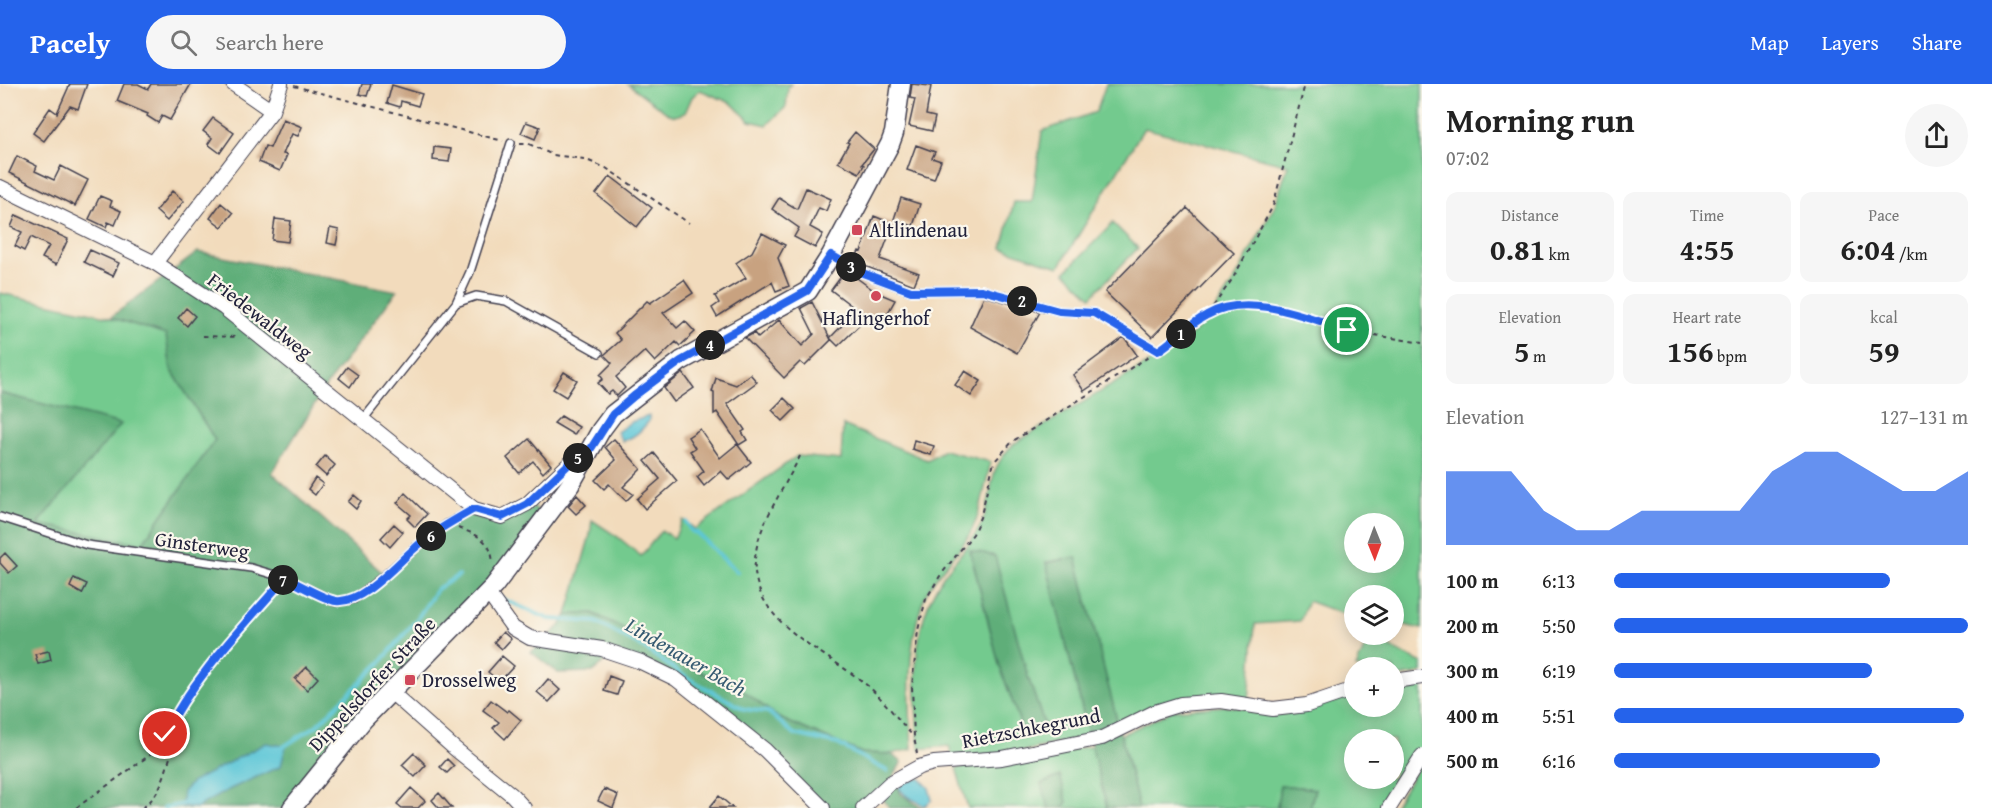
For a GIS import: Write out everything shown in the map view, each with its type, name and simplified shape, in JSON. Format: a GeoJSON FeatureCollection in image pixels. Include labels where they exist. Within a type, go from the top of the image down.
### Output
{"type":"FeatureCollection","features":[{"type":"Feature","properties":{"kind":"street"},"geometry":{"type":"LineString","coordinates":[[233,84],[272,111]]}},
{"type":"Feature","properties":{"kind":"street"},"geometry":{"type":"LineString","coordinates":[[155,263],[272,111],[281,84]]}},
{"type":"Feature","properties":{"kind":"street"},"geometry":{"type":"LineString","coordinates":[[823,808],[765,750],[676,679],[642,662],[603,650],[530,638],[513,628],[491,590],[570,485],[613,414],[681,361],[807,291],[831,255],[890,144],[894,133],[901,84]]}},
{"type":"Feature","properties":{"kind":"street","name":"Friedewaldweg"},"geometry":{"type":"LineString","coordinates":[[0,187],[155,263],[224,308],[474,509]]}},
{"type":"Feature","properties":{"kind":"street"},"geometry":{"type":"LineString","coordinates":[[474,509],[502,517],[527,504],[572,461],[590,450]]}},
{"type":"Feature","properties":{"kind":"street","name":"Dippelsdorfer Straße"},"geometry":{"type":"LineString","coordinates":[[293,808],[363,720],[491,590]]}},
{"type":"Feature","properties":{"kind":"street"},"geometry":{"type":"LineString","coordinates":[[1404,680],[1422,678]]}},
{"type":"Feature","properties":{"kind":"street"},"geometry":{"type":"LineString","coordinates":[[391,692],[454,748],[512,795],[524,808]]}},
{"type":"Feature","properties":{"kind":"street","name":"Rietzschkegrund"},"geometry":{"type":"LineString","coordinates":[[863,808],[890,783],[919,767],[934,763],[1002,758],[1102,738],[1155,712],[1181,704],[1221,701],[1273,709],[1306,705],[1344,692]]}},
{"type":"Feature","properties":{"kind":"street"},"geometry":{"type":"LineString","coordinates":[[1389,808],[1422,756]]}},
{"type":"Feature","properties":{"kind":"lane"},"geometry":{"type":"LineString","coordinates":[[362,421],[456,303],[470,272],[511,143]]}},
{"type":"Feature","properties":{"kind":"lane"},"geometry":{"type":"LineString","coordinates":[[831,255],[860,272],[911,291],[982,290],[1059,311],[1094,313],[1158,351]]}},
{"type":"Feature","properties":{"kind":"lane"},"geometry":{"type":"LineString","coordinates":[[456,303],[476,296],[506,302],[599,353]]}},
{"type":"Feature","properties":{"kind":"lane","name":"Ginsterweg"},"geometry":{"type":"LineString","coordinates":[[0,517],[87,545],[251,568],[285,578],[335,602],[354,600],[416,547],[447,524],[474,509]]}},
{"type":"Feature","properties":{"kind":"path"},"geometry":{"type":"LineString","coordinates":[[288,84],[511,143],[529,144],[553,155],[584,159],[606,168],[689,223]]}},
{"type":"Feature","properties":{"kind":"path"},"geometry":{"type":"LineString","coordinates":[[919,767],[914,737],[912,686],[918,630],[926,599],[940,576],[974,534],[994,462],[1013,441],[1158,351],[1208,314],[1233,278],[1274,206],[1305,84]]}},
{"type":"Feature","properties":{"kind":"path"},"geometry":{"type":"LineString","coordinates":[[1208,314],[1238,305],[1274,307],[1347,330],[1393,340],[1422,343]]}},
{"type":"Feature","properties":{"kind":"path"},"geometry":{"type":"LineString","coordinates":[[203,336],[225,337]]}},
{"type":"Feature","properties":{"kind":"path"},"geometry":{"type":"LineString","coordinates":[[800,456],[763,526],[756,548],[755,572],[761,598],[783,626],[869,687],[914,737]]}},
{"type":"Feature","properties":{"kind":"path"},"geometry":{"type":"LineString","coordinates":[[447,524],[478,534],[487,543],[492,557],[491,590]]}},
{"type":"Feature","properties":{"kind":"path"},"geometry":{"type":"LineString","coordinates":[[76,808],[154,752],[177,711],[209,666],[285,578]]}},
{"type":"Feature","properties":{"kind":"path"},"geometry":{"type":"LineString","coordinates":[[142,808],[150,803],[167,772],[174,745],[165,734]]}},
{"type":"Feature","properties":{"kind":"green space"},"geometry":{"type":"Polygon","coordinates":[[[628,84],[791,84],[788,87],[786,107],[767,125],[750,121],[731,103],[700,90],[692,97],[685,113],[675,116],[667,113],[628,84]]]}},
{"type":"Feature","properties":{"kind":"green space"},"geometry":{"type":"Polygon","coordinates":[[[1106,84],[1422,84],[1422,629],[1404,625],[1404,585],[1344,585],[1344,614],[1308,601],[1300,621],[1255,624],[1249,701],[1207,698],[1118,726],[1076,557],[1046,562],[1089,737],[1014,753],[953,759],[949,746],[919,749],[915,683],[919,639],[931,597],[982,522],[999,463],[1015,443],[1180,344],[1209,319],[1234,281],[1275,205],[1288,165],[1144,128],[1059,267],[1002,248],[1014,202],[1032,202],[1042,131],[1096,112],[1106,84]],[[970,551],[999,664],[1024,734],[1046,730],[1028,677],[970,551]]]}},
{"type":"Feature","properties":{"kind":"green space"},"geometry":{"type":"Polygon","coordinates":[[[1113,223],[1138,248],[1091,297],[1065,272],[1113,223]]]}},
{"type":"Feature","properties":{"kind":"green space"},"geometry":{"type":"Polygon","coordinates":[[[198,252],[397,291],[326,386],[272,473],[385,575],[416,547],[474,509],[503,522],[534,507],[543,515],[490,584],[287,808],[0,808],[0,393],[121,424],[38,524],[142,544],[215,440],[171,369],[166,335],[111,317],[198,252]]]}},
{"type":"Feature","properties":{"kind":"green space"},"geometry":{"type":"Polygon","coordinates":[[[0,293],[111,317],[166,335],[171,369],[215,440],[142,544],[37,525],[120,424],[0,393],[0,293]]]}},
{"type":"Feature","properties":{"kind":"green space"},"geometry":{"type":"Polygon","coordinates":[[[843,425],[927,460],[944,450],[991,462],[979,513],[971,531],[931,586],[922,604],[917,622],[910,676],[912,749],[891,754],[862,753],[779,718],[715,669],[709,676],[593,613],[567,615],[590,535],[592,520],[641,556],[661,531],[674,538],[683,520],[695,529],[797,456],[841,460],[843,425]]]}},
{"type":"Feature","properties":{"kind":"green space"},"geometry":{"type":"Polygon","coordinates":[[[970,550],[995,556],[1028,677],[1046,730],[1024,734],[999,664],[970,550]]]}},
{"type":"Feature","properties":{"kind":"green space"},"geometry":{"type":"Polygon","coordinates":[[[1076,557],[1139,808],[1107,808],[1046,563],[1076,557]]]}},
{"type":"Feature","properties":{"kind":"green space"},"geometry":{"type":"Polygon","coordinates":[[[592,613],[631,632],[708,676],[715,669],[779,718],[862,753],[891,754],[902,762],[890,782],[898,787],[901,794],[922,808],[889,808],[879,792],[861,808],[825,808],[677,677],[616,652],[593,672],[558,673],[531,652],[560,626],[567,615],[592,613]]]}},
{"type":"Feature","properties":{"kind":"green space"},"geometry":{"type":"Polygon","coordinates":[[[1366,645],[1385,645],[1422,663],[1422,673],[1404,676],[1404,657],[1361,657],[1366,645]]]}},
{"type":"Feature","properties":{"kind":"green space"},"geometry":{"type":"Polygon","coordinates":[[[1422,681],[1422,748],[1404,777],[1404,729],[1344,729],[1344,789],[1397,789],[1385,808],[1310,808],[1315,789],[1280,785],[1277,808],[1139,808],[1121,735],[1174,710],[1226,706],[1281,713],[1344,695],[1344,717],[1404,717],[1404,684],[1422,681]]]}},
{"type":"Feature","properties":{"kind":"green space"},"geometry":{"type":"Polygon","coordinates":[[[1092,746],[1107,808],[1062,808],[1067,802],[1060,776],[1041,784],[1049,808],[968,808],[956,768],[1092,746]]]}},
{"type":"Feature","properties":{"kind":"green space"},"geometry":{"type":"Polygon","coordinates":[[[1422,761],[1422,808],[1393,808],[1422,761]]]}},
{"type":"Feature","properties":{"kind":"green space"},"geometry":{"type":"Polygon","coordinates":[[[1060,776],[1067,802],[1062,808],[1049,808],[1041,784],[1060,776]]]}},
{"type":"Feature","properties":{"kind":"green space"},"geometry":{"type":"Polygon","coordinates":[[[1280,785],[1315,789],[1310,808],[1277,808],[1280,785]]]}},
{"type":"Feature","properties":{"kind":"water"},"geometry":{"type":"Polygon","coordinates":[[[649,416],[649,421],[640,431],[622,441],[617,432],[631,422],[649,416]]]}},
{"type":"Feature","properties":{"kind":"water"},"geometry":{"type":"Polygon","coordinates":[[[266,743],[286,746],[281,766],[228,790],[196,808],[181,806],[183,792],[192,782],[266,743]]]}},
{"type":"Feature","properties":{"kind":"water"},"geometry":{"type":"Polygon","coordinates":[[[920,778],[929,788],[932,800],[924,806],[907,796],[899,787],[903,783],[920,778]]]}},
{"type":"Feature","properties":{"kind":"building"},"geometry":{"type":"Polygon","coordinates":[[[70,84],[87,84],[78,109],[70,106],[44,141],[33,133],[50,108],[57,113],[70,84]]]}},
{"type":"Feature","properties":{"kind":"building"},"geometry":{"type":"Polygon","coordinates":[[[124,84],[138,84],[148,89],[151,84],[191,84],[170,120],[162,116],[158,123],[147,116],[148,114],[117,101],[124,84]]]}},
{"type":"Feature","properties":{"kind":"building"},"geometry":{"type":"Polygon","coordinates":[[[362,84],[371,84],[367,96],[359,94],[362,84]]]}},
{"type":"Feature","properties":{"kind":"building"},"geometry":{"type":"Polygon","coordinates":[[[912,84],[931,86],[926,115],[935,117],[932,131],[909,126],[915,99],[910,98],[912,84]]]}},
{"type":"Feature","properties":{"kind":"building"},"geometry":{"type":"Polygon","coordinates":[[[392,85],[422,94],[418,106],[401,101],[400,107],[387,103],[392,85]]]}},
{"type":"Feature","properties":{"kind":"building"},"geometry":{"type":"Polygon","coordinates":[[[213,118],[234,133],[220,153],[208,144],[212,138],[203,131],[213,118]]]}},
{"type":"Feature","properties":{"kind":"building"},"geometry":{"type":"Polygon","coordinates":[[[283,119],[302,127],[298,136],[292,134],[283,154],[287,155],[280,171],[259,162],[265,146],[270,148],[283,119]]]}},
{"type":"Feature","properties":{"kind":"building"},"geometry":{"type":"Polygon","coordinates":[[[526,122],[540,127],[535,139],[521,133],[526,122]]]}},
{"type":"Feature","properties":{"kind":"building"},"geometry":{"type":"Polygon","coordinates":[[[855,132],[874,149],[862,164],[864,165],[859,173],[838,162],[849,143],[847,142],[855,132]]]}},
{"type":"Feature","properties":{"kind":"building"},"geometry":{"type":"Polygon","coordinates":[[[916,145],[935,152],[932,158],[941,161],[934,179],[907,170],[916,145]]]}},
{"type":"Feature","properties":{"kind":"building"},"geometry":{"type":"Polygon","coordinates":[[[434,147],[451,149],[449,162],[433,160],[434,147]]]}},
{"type":"Feature","properties":{"kind":"building"},"geometry":{"type":"Polygon","coordinates":[[[17,156],[37,166],[35,171],[54,180],[61,166],[88,180],[75,206],[9,173],[17,156]]]}},
{"type":"Feature","properties":{"kind":"building"},"geometry":{"type":"Polygon","coordinates":[[[610,176],[652,208],[637,227],[596,194],[610,176]]]}},
{"type":"Feature","properties":{"kind":"building"},"geometry":{"type":"Polygon","coordinates":[[[806,188],[831,199],[826,211],[819,208],[810,227],[823,234],[815,248],[794,237],[799,228],[772,209],[779,198],[797,209],[806,188]]]}},
{"type":"Feature","properties":{"kind":"building"},"geometry":{"type":"Polygon","coordinates":[[[172,191],[184,201],[167,221],[156,211],[172,191]]]}},
{"type":"Feature","properties":{"kind":"building"},"geometry":{"type":"Polygon","coordinates":[[[100,196],[112,201],[110,206],[121,211],[115,225],[108,222],[106,227],[89,219],[100,196]]]}},
{"type":"Feature","properties":{"kind":"building"},"geometry":{"type":"Polygon","coordinates":[[[901,198],[920,204],[913,226],[894,219],[901,198]]]}},
{"type":"Feature","properties":{"kind":"building"},"geometry":{"type":"Polygon","coordinates":[[[221,203],[233,213],[222,227],[210,218],[221,203]]]}},
{"type":"Feature","properties":{"kind":"building"},"geometry":{"type":"Polygon","coordinates":[[[1187,208],[1234,253],[1152,337],[1105,292],[1187,208]]]}},
{"type":"Feature","properties":{"kind":"building"},"geometry":{"type":"Polygon","coordinates":[[[16,215],[68,239],[56,265],[42,258],[49,246],[31,237],[24,251],[15,246],[22,232],[11,227],[16,215]]]}},
{"type":"Feature","properties":{"kind":"building"},"geometry":{"type":"Polygon","coordinates":[[[874,216],[893,224],[880,259],[919,273],[914,285],[854,262],[859,251],[861,252],[874,216]]]}},
{"type":"Feature","properties":{"kind":"building"},"geometry":{"type":"Polygon","coordinates":[[[275,219],[291,221],[288,242],[272,240],[275,219]]]}},
{"type":"Feature","properties":{"kind":"building"},"geometry":{"type":"Polygon","coordinates":[[[330,228],[339,230],[336,245],[327,243],[330,228]]]}},
{"type":"Feature","properties":{"kind":"building"},"geometry":{"type":"Polygon","coordinates":[[[762,233],[785,245],[778,258],[789,286],[776,291],[772,282],[717,317],[712,308],[719,303],[715,296],[746,278],[736,263],[752,252],[762,233]]]}},
{"type":"Feature","properties":{"kind":"building"},"geometry":{"type":"Polygon","coordinates":[[[90,250],[119,263],[113,276],[84,262],[90,250]]]}},
{"type":"Feature","properties":{"kind":"building","name":"Haflingerhof"},"geometry":{"type":"Polygon","coordinates":[[[846,270],[876,292],[895,300],[882,323],[869,316],[838,346],[830,338],[857,310],[831,290],[846,270]]]}},
{"type":"Feature","properties":{"kind":"building"},"geometry":{"type":"Polygon","coordinates":[[[684,280],[693,293],[663,313],[677,328],[685,321],[695,332],[680,346],[676,342],[655,362],[645,351],[616,377],[625,388],[617,396],[612,391],[608,394],[598,383],[603,379],[600,375],[612,363],[604,355],[621,340],[615,333],[647,301],[650,303],[684,280]]]}},
{"type":"Feature","properties":{"kind":"building"},"geometry":{"type":"Polygon","coordinates":[[[984,296],[1040,312],[1017,353],[970,327],[984,296]]]}},
{"type":"Feature","properties":{"kind":"building"},"geometry":{"type":"Polygon","coordinates":[[[812,302],[831,340],[805,366],[800,362],[784,378],[745,338],[754,333],[758,338],[779,320],[802,346],[814,334],[801,308],[812,302]]]}},
{"type":"Feature","properties":{"kind":"building"},"geometry":{"type":"Polygon","coordinates":[[[186,308],[195,316],[187,326],[178,318],[186,308]]]}},
{"type":"Feature","properties":{"kind":"building"},"geometry":{"type":"Polygon","coordinates":[[[1124,337],[1137,355],[1084,391],[1073,375],[1124,337]]]}},
{"type":"Feature","properties":{"kind":"building"},"geometry":{"type":"Polygon","coordinates":[[[347,367],[358,375],[350,387],[339,378],[347,367]]]}},
{"type":"Feature","properties":{"kind":"building"},"geometry":{"type":"Polygon","coordinates":[[[965,371],[981,381],[971,396],[955,385],[965,371]]]}},
{"type":"Feature","properties":{"kind":"building"},"geometry":{"type":"Polygon","coordinates":[[[564,372],[577,380],[566,397],[553,389],[564,372]]]}},
{"type":"Feature","properties":{"kind":"building"},"geometry":{"type":"Polygon","coordinates":[[[683,373],[694,388],[674,402],[664,388],[683,373]]]}},
{"type":"Feature","properties":{"kind":"building"},"geometry":{"type":"Polygon","coordinates":[[[750,374],[757,382],[727,404],[745,430],[742,432],[747,440],[739,445],[717,412],[714,414],[714,393],[712,392],[716,378],[736,385],[750,374]]]}},
{"type":"Feature","properties":{"kind":"building"},"geometry":{"type":"Polygon","coordinates":[[[784,398],[795,409],[783,421],[772,410],[784,398]]]}},
{"type":"Feature","properties":{"kind":"building"},"geometry":{"type":"Polygon","coordinates":[[[561,416],[579,427],[574,435],[554,423],[561,416]]]}},
{"type":"Feature","properties":{"kind":"building"},"geometry":{"type":"Polygon","coordinates":[[[700,429],[720,458],[737,444],[751,462],[729,480],[721,471],[704,486],[697,477],[704,471],[690,451],[695,448],[688,437],[700,429]]]}},
{"type":"Feature","properties":{"kind":"building"},"geometry":{"type":"Polygon","coordinates":[[[529,439],[551,465],[543,473],[533,461],[519,473],[507,458],[529,439]]]}},
{"type":"Feature","properties":{"kind":"building"},"geometry":{"type":"Polygon","coordinates":[[[614,439],[641,469],[623,487],[633,494],[626,501],[609,484],[604,489],[595,480],[616,460],[605,447],[614,439]]]}},
{"type":"Feature","properties":{"kind":"building"},"geometry":{"type":"Polygon","coordinates":[[[914,440],[934,446],[931,455],[912,449],[914,440]]]}},
{"type":"Feature","properties":{"kind":"building"},"geometry":{"type":"Polygon","coordinates":[[[654,453],[677,481],[645,509],[637,499],[660,479],[645,461],[654,453]]]}},
{"type":"Feature","properties":{"kind":"building"},"geometry":{"type":"Polygon","coordinates":[[[325,456],[335,465],[326,476],[316,467],[325,456]]]}},
{"type":"Feature","properties":{"kind":"building"},"geometry":{"type":"Polygon","coordinates":[[[315,478],[323,484],[315,495],[308,489],[315,478]]]}},
{"type":"Feature","properties":{"kind":"building"},"geometry":{"type":"Polygon","coordinates":[[[405,493],[427,514],[415,527],[407,519],[411,515],[397,503],[405,493]]]}},
{"type":"Feature","properties":{"kind":"building"},"geometry":{"type":"Polygon","coordinates":[[[354,495],[361,501],[356,509],[348,502],[354,495]]]}},
{"type":"Feature","properties":{"kind":"building"},"geometry":{"type":"Polygon","coordinates":[[[577,495],[586,505],[576,514],[568,506],[577,495]]]}},
{"type":"Feature","properties":{"kind":"building"},"geometry":{"type":"Polygon","coordinates":[[[394,524],[403,532],[390,547],[381,538],[394,524]]]}},
{"type":"Feature","properties":{"kind":"building"},"geometry":{"type":"Polygon","coordinates":[[[5,553],[17,566],[9,573],[0,563],[0,558],[5,553]]]}},
{"type":"Feature","properties":{"kind":"building"},"geometry":{"type":"Polygon","coordinates":[[[74,578],[87,584],[82,594],[70,587],[74,578]]]}},
{"type":"Feature","properties":{"kind":"building"},"geometry":{"type":"Polygon","coordinates":[[[503,632],[511,639],[502,649],[494,642],[503,632]]]}},
{"type":"Feature","properties":{"kind":"building"},"geometry":{"type":"Polygon","coordinates":[[[49,651],[51,660],[38,664],[35,654],[49,651]]]}},
{"type":"Feature","properties":{"kind":"building"},"geometry":{"type":"Polygon","coordinates":[[[502,656],[514,666],[499,682],[488,672],[502,656]]]}},
{"type":"Feature","properties":{"kind":"building"},"geometry":{"type":"Polygon","coordinates":[[[307,667],[318,678],[307,690],[295,679],[307,667]]]}},
{"type":"Feature","properties":{"kind":"building"},"geometry":{"type":"Polygon","coordinates":[[[609,676],[622,681],[617,695],[604,691],[609,676]]]}},
{"type":"Feature","properties":{"kind":"building"},"geometry":{"type":"Polygon","coordinates":[[[548,679],[560,690],[549,702],[537,692],[548,679]]]}},
{"type":"Feature","properties":{"kind":"building"},"geometry":{"type":"Polygon","coordinates":[[[491,700],[521,720],[505,739],[493,728],[499,722],[483,710],[491,700]]]}},
{"type":"Feature","properties":{"kind":"building"},"geometry":{"type":"Polygon","coordinates":[[[414,753],[426,765],[415,777],[402,765],[414,753]]]}},
{"type":"Feature","properties":{"kind":"building"},"geometry":{"type":"Polygon","coordinates":[[[447,759],[454,766],[447,773],[440,767],[447,759]]]}},
{"type":"Feature","properties":{"kind":"building"},"geometry":{"type":"Polygon","coordinates":[[[411,788],[425,801],[418,808],[402,808],[397,804],[411,788]]]}},
{"type":"Feature","properties":{"kind":"building"},"geometry":{"type":"Polygon","coordinates":[[[604,789],[618,795],[613,808],[598,801],[604,789]]]}},
{"type":"Feature","properties":{"kind":"building"},"geometry":{"type":"Polygon","coordinates":[[[439,793],[452,808],[439,808],[432,800],[439,793]]]}},
{"type":"Feature","properties":{"kind":"building"},"geometry":{"type":"Polygon","coordinates":[[[719,796],[733,808],[709,808],[719,796]]]}},
{"type":"Feature","properties":{"kind":"waterway"},"geometry":{"type":"LineString","coordinates":[[686,522],[691,531],[697,533],[737,572]]}},
{"type":"Feature","properties":{"kind":"waterway","name":"Lindenauer Bach"},"geometry":{"type":"LineString","coordinates":[[283,747],[316,726],[381,662],[417,619],[437,589],[459,575]]}},
{"type":"Feature","properties":{"kind":"waterway","name":"Lindenauer Bach"},"geometry":{"type":"LineString","coordinates":[[496,596],[549,619],[596,622],[644,648],[684,676],[744,709],[768,712],[794,734],[838,744],[887,771]]}},
{"type":"Feature","properties":{"kind":"waterway","name":"Lindenauer Bach"},"geometry":{"type":"LineString","coordinates":[[164,808],[183,804]]}},
{"type":"Feature","properties":{"kind":"place","name":"Altlindenau"},"geometry":{"type":"Point","coordinates":[857,230]}},
{"type":"Feature","properties":{"kind":"place","name":"Haflingerhof"},"geometry":{"type":"Point","coordinates":[876,296]}},
{"type":"Feature","properties":{"kind":"place","name":"Drosselweg"},"geometry":{"type":"Point","coordinates":[410,680]}},
{"type":"Feature","properties":{"kind":"route"},"geometry":{"type":"LineString","coordinates":[[165,734],[177,711],[209,666],[285,578],[335,602],[354,600],[416,547],[447,524],[474,509],[502,517],[527,504],[572,461],[590,450],[613,414],[634,396],[681,361],[720,338],[793,301],[807,291],[831,255],[860,272],[911,291],[982,290],[1059,311],[1094,313],[1158,351],[1208,314],[1238,305],[1274,307],[1347,330]]}}]}
